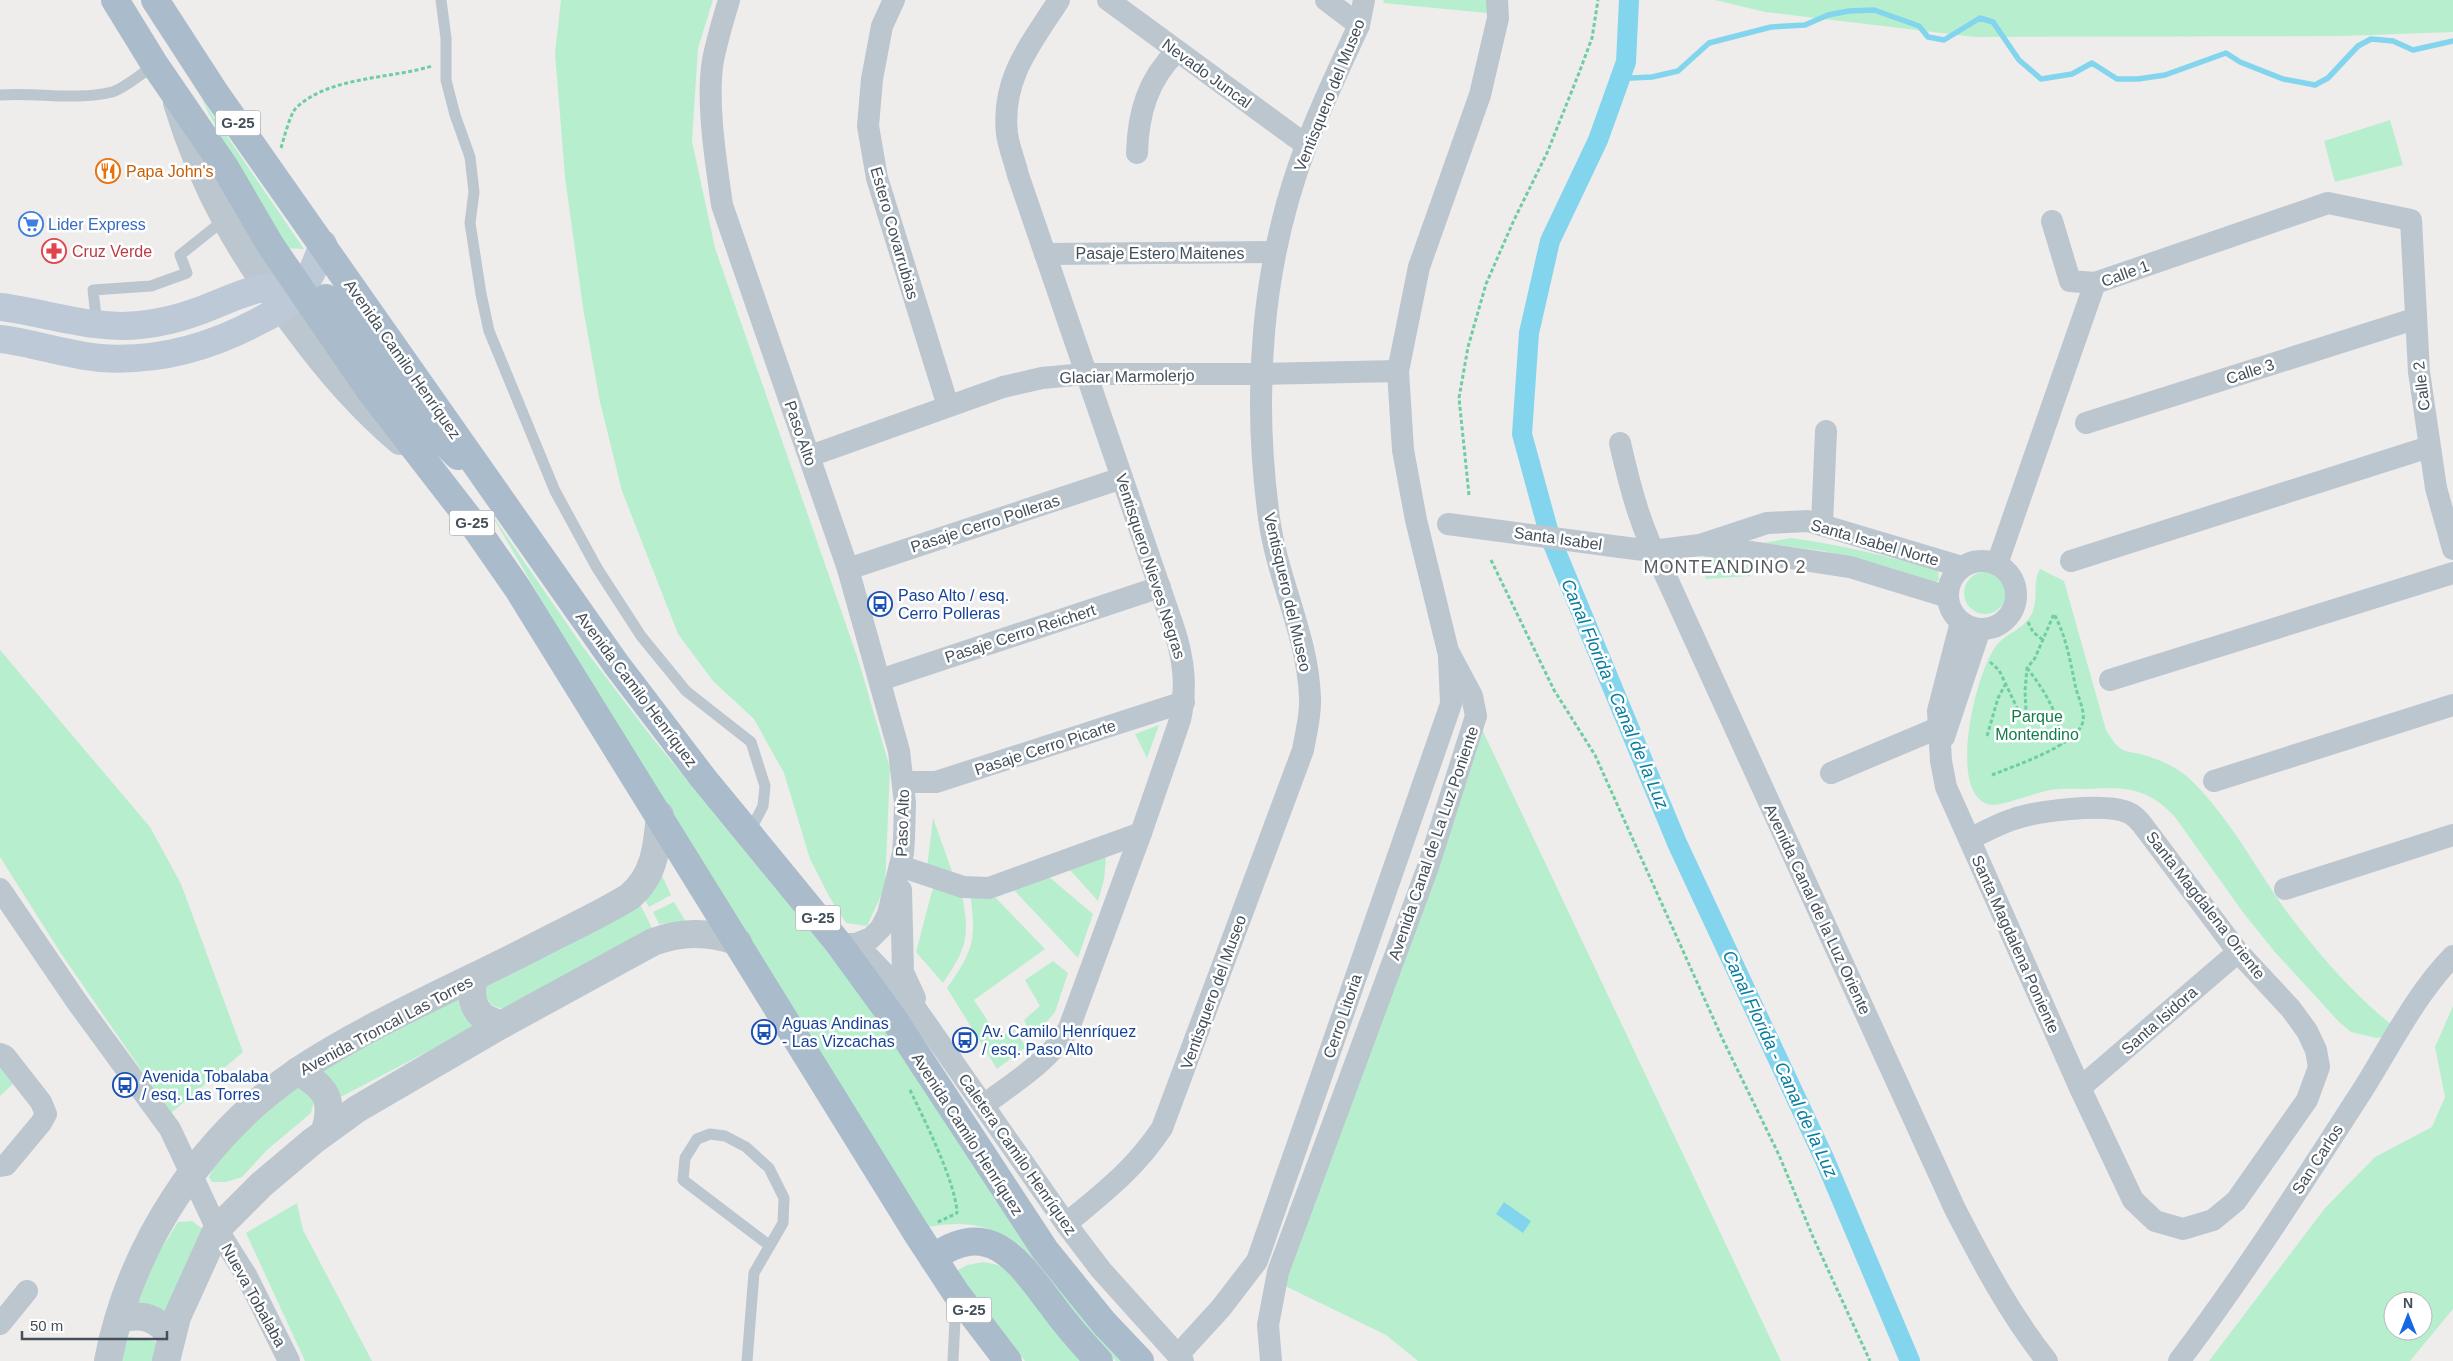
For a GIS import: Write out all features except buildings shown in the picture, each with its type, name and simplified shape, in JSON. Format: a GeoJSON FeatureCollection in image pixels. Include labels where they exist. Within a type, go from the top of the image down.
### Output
{"type":"FeatureCollection","features":[{"type":"Feature","properties":{"kind":"main road","name":"G-25"},"geometry":{"type":"LineString","coordinates":[[115,0],[155,65],[226,168],[271,246],[371,392],[495,554],[660,815],[933,1258],[956,1293],[1008,1361]]}},
{"type":"Feature","properties":{"kind":"main road","name":"Avenida Camilo Henríquez"},"geometry":{"type":"LineString","coordinates":[[155,0],[211,87],[626,678],[698,772],[847,944],[1044,1250],[1073,1287],[1140,1361]]}},
{"type":"Feature","properties":{"kind":"main road"},"geometry":{"type":"LineString","coordinates":[[0,339],[75,355],[100,358],[147,358],[189,350],[246,328],[282,309],[302,289],[310,276],[323,244]]}},
{"type":"Feature","properties":{"kind":"main road"},"geometry":{"type":"LineString","coordinates":[[0,307],[97,326],[141,325],[184,316],[265,286],[302,289],[321,296],[335,306],[407,406],[444,445],[488,481]]}},
{"type":"Feature","properties":{"kind":"main road"},"geometry":{"type":"LineString","coordinates":[[184,316],[192,335],[189,350]]}},
{"type":"Feature","properties":{"kind":"main road"},"geometry":{"type":"LineString","coordinates":[[933,1258],[949,1248],[968,1242],[989,1244],[1006,1252],[1022,1265],[1058,1314],[1099,1361]]}},
{"type":"Feature","properties":{"kind":"street","name":"Paso Alto"},"geometry":{"type":"LineString","coordinates":[[729,0],[713,60],[711,79],[717,169],[722,205],[848,569],[899,751],[904,782],[904,838],[900,866],[888,914],[881,928],[871,938],[847,944]]}},
{"type":"Feature","properties":{"kind":"street","name":"Estero Covarrubias"},"geometry":{"type":"LineString","coordinates":[[894,0],[882,26],[872,79],[868,126],[877,178],[948,406]]}},
{"type":"Feature","properties":{"kind":"street","name":"Ventisquero Nieves Negras"},"geometry":{"type":"LineString","coordinates":[[984,1105],[1046,1058],[1059,1045],[1082,995],[1141,833],[1180,720],[1184,702],[1183,663],[1160,587],[1085,374],[1018,175],[1008,134],[1008,98],[1017,66],[1059,0]]}},
{"type":"Feature","properties":{"kind":"street","name":"Nevado Juncal"},"geometry":{"type":"LineString","coordinates":[[1108,0],[1306,145]]}},
{"type":"Feature","properties":{"kind":"street"},"geometry":{"type":"LineString","coordinates":[[1326,0],[1359,24]]}},
{"type":"Feature","properties":{"kind":"street","name":"Ventisquero del Museo"},"geometry":{"type":"LineString","coordinates":[[1066,1224],[1127,1173],[1162,1128],[1303,750],[1310,699],[1307,664],[1269,519],[1260,399],[1262,336],[1275,252],[1306,145],[1359,24],[1364,0]]}},
{"type":"Feature","properties":{"kind":"street","name":"Avenida Canal de La Luz Poniente"},"geometry":{"type":"LineString","coordinates":[[1271,1361],[1268,1325],[1278,1272],[1428,867],[1476,716],[1472,696],[1448,652],[1416,520],[1403,450],[1398,371],[1419,267],[1480,95],[1498,18],[1497,0]]}},
{"type":"Feature","properties":{"kind":"street"},"geometry":{"type":"LineString","coordinates":[[1137,153],[1137,131],[1149,87],[1164,64],[1177,51]]}},
{"type":"Feature","properties":{"kind":"street"},"geometry":{"type":"LineString","coordinates":[[174,93],[197,160],[224,220],[265,286],[318,356],[358,403],[422,459]]}},
{"type":"Feature","properties":{"kind":"street","name":"Calle 1"},"geometry":{"type":"LineString","coordinates":[[1997,564],[2095,283],[2328,203],[2411,220]]}},
{"type":"Feature","properties":{"kind":"street","name":"Calle 2"},"geometry":{"type":"LineString","coordinates":[[2411,220],[2414,319],[2419,372],[2436,488],[2453,549]]}},
{"type":"Feature","properties":{"kind":"street"},"geometry":{"type":"LineString","coordinates":[[2052,221],[2070,281],[2095,283]]}},
{"type":"Feature","properties":{"kind":"street","name":"Pasaje Estero Maitenes"},"geometry":{"type":"LineString","coordinates":[[1045,254],[1275,252]]}},
{"type":"Feature","properties":{"kind":"street","name":"Calle 3"},"geometry":{"type":"LineString","coordinates":[[2086,423],[2414,319]]}},
{"type":"Feature","properties":{"kind":"street","name":"Glaciar Marmolerjo"},"geometry":{"type":"LineString","coordinates":[[810,456],[1003,387],[1042,378],[1085,374],[1261,374],[1398,371]]}},
{"type":"Feature","properties":{"kind":"street"},"geometry":{"type":"LineString","coordinates":[[1822,525],[1826,431]]}},
{"type":"Feature","properties":{"kind":"street","name":"Avenida Canal de la Luz Oriente"},"geometry":{"type":"LineString","coordinates":[[1620,443],[1633,498],[1652,551],[1663,570],[1955,1209],[1997,1290],[2026,1334],[2047,1361]]}},
{"type":"Feature","properties":{"kind":"street"},"geometry":{"type":"LineString","coordinates":[[2071,561],[2429,447]]}},
{"type":"Feature","properties":{"kind":"street","name":"Pasaje Cerro Polleras"},"geometry":{"type":"LineString","coordinates":[[848,569],[1122,478]]}},
{"type":"Feature","properties":{"kind":"street","name":"Santa Isabel"},"geometry":{"type":"LineString","coordinates":[[1416,520],[1652,551],[1700,545]]}},
{"type":"Feature","properties":{"kind":"street","name":"Santa Isabel Norte"},"geometry":{"type":"LineString","coordinates":[[1700,545],[1767,523],[1808,521],[1962,567]]}},
{"type":"Feature","properties":{"kind":"street"},"geometry":{"type":"LineString","coordinates":[[1700,545],[1850,567],[1948,597]]}},
{"type":"Feature","properties":{"kind":"street"},"geometry":{"type":"LineString","coordinates":[[1985,561],[1997,564],[2008,572],[2015,583],[2017,596],[2014,609],[2006,620],[1994,627],[1970,625],[1952,611],[1948,597],[1951,580],[1962,567],[1973,562],[1985,561]]}},
{"type":"Feature","properties":{"kind":"street"},"geometry":{"type":"LineString","coordinates":[[2110,680],[2453,574]]}},
{"type":"Feature","properties":{"kind":"street","name":"Pasaje Cerro Reichert"},"geometry":{"type":"LineString","coordinates":[[880,680],[1160,587]]}},
{"type":"Feature","properties":{"kind":"street","name":"Santa Magdalena Poniente"},"geometry":{"type":"LineString","coordinates":[[1970,625],[1938,711],[1941,761],[1946,787],[2080,1088],[2134,1200],[2155,1221],[2183,1229]]}},
{"type":"Feature","properties":{"kind":"street","name":"Cerro Litoria"},"geometry":{"type":"LineString","coordinates":[[1180,1358],[1257,1261],[1451,704],[1448,652]]}},
{"type":"Feature","properties":{"kind":"street","name":"Pasaje Cerro Picarte"},"geometry":{"type":"LineString","coordinates":[[904,782],[936,782],[1184,702]]}},
{"type":"Feature","properties":{"kind":"street"},"geometry":{"type":"LineString","coordinates":[[2214,781],[2453,705]]}},
{"type":"Feature","properties":{"kind":"street"},"geometry":{"type":"LineString","coordinates":[[1831,773],[1940,736]]}},
{"type":"Feature","properties":{"kind":"street","name":"Santa Magdalena Oriente"},"geometry":{"type":"LineString","coordinates":[[1969,839],[2011,820],[2047,811],[2118,810],[2130,813],[2141,823],[2238,952],[2290,1009],[2307,1031],[2316,1050],[2319,1067],[2308,1100],[2236,1201],[2212,1220],[2183,1229]]}},
{"type":"Feature","properties":{"kind":"street","name":"Avenida Troncal Las Torres"},"geometry":{"type":"LineString","coordinates":[[108,1361],[119,1319],[148,1245],[192,1174],[234,1127],[298,1072],[368,1031],[620,902],[637,890],[644,882],[653,862],[660,815]]}},
{"type":"Feature","properties":{"kind":"street"},"geometry":{"type":"LineString","coordinates":[[900,866],[962,887],[989,888],[1141,833]]}},
{"type":"Feature","properties":{"kind":"street"},"geometry":{"type":"LineString","coordinates":[[2285,889],[2453,835]]}},
{"type":"Feature","properties":{"kind":"street","name":"Paso Alto"},"geometry":{"type":"LineString","coordinates":[[900,866],[903,927],[902,972],[925,1021]]}},
{"type":"Feature","properties":{"kind":"street","name":"Nueva Tobalaba"},"geometry":{"type":"LineString","coordinates":[[4,902],[158,1111],[180,1148],[217,1229],[246,1275],[289,1361]]}},
{"type":"Feature","properties":{"kind":"street"},"geometry":{"type":"LineString","coordinates":[[168,1348],[193,1279],[217,1229],[262,1184],[325,1131],[357,1109],[503,1024],[653,942],[669,936],[698,933],[725,937],[738,942]]}},
{"type":"Feature","properties":{"kind":"street","name":"Caletera Camilo Henríquez"},"geometry":{"type":"LineString","coordinates":[[847,944],[909,999],[1066,1224],[1101,1270],[1180,1358]]}},
{"type":"Feature","properties":{"kind":"street","name":"Santa Isidora"},"geometry":{"type":"LineString","coordinates":[[2080,1088],[2238,952]]}},
{"type":"Feature","properties":{"kind":"street","name":"San Carlos"},"geometry":{"type":"LineString","coordinates":[[2178,1361],[2224,1302],[2293,1198],[2378,1065],[2420,995],[2453,956]]}},
{"type":"Feature","properties":{"kind":"street"},"geometry":{"type":"LineString","coordinates":[[474,977],[471,992],[476,1010],[490,1022],[503,1024]]}},
{"type":"Feature","properties":{"kind":"street"},"geometry":{"type":"LineString","coordinates":[[0,1054],[5,1056],[41,1102],[46,1114],[41,1123],[6,1165],[0,1166]]}},
{"type":"Feature","properties":{"kind":"street"},"geometry":{"type":"LineString","coordinates":[[298,1072],[325,1092],[330,1112],[325,1131]]}},
{"type":"Feature","properties":{"kind":"street"},"geometry":{"type":"LineString","coordinates":[[0,1324],[27,1291]]}},
{"type":"Feature","properties":{"kind":"street"},"geometry":{"type":"LineString","coordinates":[[119,1319],[133,1315],[148,1317],[161,1324],[168,1348]]}},
{"type":"Feature","properties":{"kind":"lane"},"geometry":{"type":"LineString","coordinates":[[441,0],[446,80],[455,116],[470,157],[474,192],[470,223],[481,294],[490,331],[555,492],[596,568],[641,636],[686,691],[751,742],[765,786],[763,806],[749,833]]}},
{"type":"Feature","properties":{"kind":"lane"},"geometry":{"type":"LineString","coordinates":[[0,95],[24,93],[64,97],[114,92],[155,65]]}},
{"type":"Feature","properties":{"kind":"lane"},"geometry":{"type":"LineString","coordinates":[[97,326],[93,290],[151,286],[187,273],[180,255],[224,220]]}},
{"type":"Feature","properties":{"kind":"lane"},"geometry":{"type":"LineString","coordinates":[[747,1361],[754,1273],[770,1246],[783,1223],[784,1198],[769,1168],[746,1147],[724,1136],[710,1134],[696,1139],[685,1158],[683,1180],[770,1246]]}},
{"type":"Feature","properties":{"kind":"lane"},"geometry":{"type":"LineString","coordinates":[[953,1361],[956,1293]]}},
{"type":"Feature","properties":{"kind":"path"},"geometry":{"type":"LineString","coordinates":[[1470,495],[1459,398],[1468,347],[1486,284],[1514,220],[1547,153],[1579,73],[1592,38],[1598,0]]}},
{"type":"Feature","properties":{"kind":"path"},"geometry":{"type":"LineString","coordinates":[[280,150],[295,109],[322,91],[446,62]]}},
{"type":"Feature","properties":{"kind":"path"},"geometry":{"type":"LineString","coordinates":[[1491,560],[1554,690],[1595,755],[1723,1040],[1779,1155],[1813,1237],[1870,1361]]}},
{"type":"Feature","properties":{"kind":"path"},"geometry":{"type":"LineString","coordinates":[[1987,659],[1999,670],[2020,716],[2026,711],[2027,668],[2035,658],[2054,614],[2067,644],[2077,694],[2083,710],[2083,722],[2077,733],[2061,745],[1992,775]]}},
{"type":"Feature","properties":{"kind":"path"},"geometry":{"type":"LineString","coordinates":[[2028,622],[2033,632],[2043,640]]}},
{"type":"Feature","properties":{"kind":"path"},"geometry":{"type":"LineString","coordinates":[[2027,668],[2042,687],[2056,714],[2061,745]]}},
{"type":"Feature","properties":{"kind":"path"},"geometry":{"type":"LineString","coordinates":[[1987,736],[1998,698],[2006,684]]}},
{"type":"Feature","properties":{"kind":"green space"},"geometry":{"type":"Polygon","coordinates":[[[561,0],[713,0],[698,48],[692,141],[715,248],[858,659],[890,768],[885,887],[867,926],[846,923],[830,898],[810,859],[784,773],[754,719],[713,681],[678,634],[622,491],[600,402],[583,308],[565,177],[555,53],[561,0]]]}},
{"type":"Feature","properties":{"kind":"green space"},"geometry":{"type":"Polygon","coordinates":[[[1384,0],[1487,0],[1487,13],[1383,3],[1384,0]]]}},
{"type":"Feature","properties":{"kind":"green space"},"geometry":{"type":"Polygon","coordinates":[[[1715,0],[2453,0],[2453,32],[2343,36],[1975,37],[1765,12],[1715,0]]]}},
{"type":"Feature","properties":{"kind":"green space"},"geometry":{"type":"Polygon","coordinates":[[[201,98],[304,249],[286,248],[228,151],[201,98]]]}},
{"type":"Feature","properties":{"kind":"green space"},"geometry":{"type":"Polygon","coordinates":[[[2390,120],[2403,165],[2335,182],[2324,141],[2390,120]]]}},
{"type":"Feature","properties":{"kind":"green space"},"geometry":{"type":"Polygon","coordinates":[[[490,512],[583,647],[650,735],[843,971],[1127,1361],[1116,1361],[1081,1322],[1037,1263],[1014,1240],[996,1231],[967,1224],[928,1227],[609,716],[490,512]]]}},
{"type":"Feature","properties":{"kind":"green space"},"geometry":{"type":"Polygon","coordinates":[[[1791,538],[1883,556],[1938,571],[1939,580],[1934,583],[1891,568],[1823,551],[1763,543],[1791,538]]]}},
{"type":"Feature","properties":{"kind":"green space"},"geometry":{"type":"Polygon","coordinates":[[[1723,555],[1748,558],[1750,576],[1706,579],[1698,557],[1723,555]]]}},
{"type":"Feature","properties":{"kind":"green space","name":"Parque Montendino"},"geometry":{"type":"Polygon","coordinates":[[[2040,569],[2064,581],[2106,730],[2115,744],[2123,750],[2148,756],[2170,765],[2194,783],[2220,812],[2287,912],[2313,945],[2369,1006],[2401,1032],[2377,1038],[2351,1032],[2339,1022],[2274,951],[2242,911],[2175,817],[2154,799],[2134,791],[2111,788],[2051,790],[1991,805],[1977,797],[1970,780],[1967,758],[1969,732],[1980,680],[1996,646],[2025,623],[2032,613],[2035,602],[2036,579],[2040,569]]]}},
{"type":"Feature","properties":{"kind":"green space"},"geometry":{"type":"Polygon","coordinates":[[[1985,572],[2000,578],[2006,593],[2000,608],[1985,614],[1970,608],[1964,593],[1970,578],[1985,572]]]}},
{"type":"Feature","properties":{"kind":"green space"},"geometry":{"type":"Polygon","coordinates":[[[0,650],[150,827],[181,884],[243,1052],[171,1113],[60,952],[0,857],[0,650]]]}},
{"type":"Feature","properties":{"kind":"green space"},"geometry":{"type":"Polygon","coordinates":[[[1159,725],[1147,758],[1135,734],[1159,725]]]}},
{"type":"Feature","properties":{"kind":"green space"},"geometry":{"type":"Polygon","coordinates":[[[1480,725],[1781,1361],[1418,1361],[1386,1335],[1275,1281],[1480,725]]]}},
{"type":"Feature","properties":{"kind":"green space"},"geometry":{"type":"Polygon","coordinates":[[[933,818],[954,877],[927,868],[933,818]]]}},
{"type":"Feature","properties":{"kind":"green space"},"geometry":{"type":"Polygon","coordinates":[[[1106,857],[1104,880],[1098,901],[1069,869],[1106,857]]]}},
{"type":"Feature","properties":{"kind":"green space"},"geometry":{"type":"Polygon","coordinates":[[[659,869],[671,895],[649,907],[644,898],[659,869]]]}},
{"type":"Feature","properties":{"kind":"green space"},"geometry":{"type":"Polygon","coordinates":[[[1048,876],[1093,914],[1078,958],[1012,888],[1048,876]]]}},
{"type":"Feature","properties":{"kind":"green space"},"geometry":{"type":"Polygon","coordinates":[[[936,886],[962,894],[966,921],[962,951],[943,983],[916,952],[932,891],[936,886]]]}},
{"type":"Feature","properties":{"kind":"green space"},"geometry":{"type":"Polygon","coordinates":[[[970,894],[994,896],[1045,949],[974,1000],[999,1038],[1014,1029],[1026,1047],[997,1069],[947,988],[963,964],[971,944],[973,923],[970,894]]]}},
{"type":"Feature","properties":{"kind":"green space"},"geometry":{"type":"Polygon","coordinates":[[[639,902],[653,930],[505,1009],[495,1007],[489,1002],[484,986],[639,902]]]}},
{"type":"Feature","properties":{"kind":"green space"},"geometry":{"type":"Polygon","coordinates":[[[674,902],[686,922],[659,924],[653,912],[674,902]]]}},
{"type":"Feature","properties":{"kind":"green space"},"geometry":{"type":"Polygon","coordinates":[[[1053,961],[1068,973],[1055,1012],[1033,1038],[1024,1020],[1040,1006],[1025,980],[1053,961]]]}},
{"type":"Feature","properties":{"kind":"green space"},"geometry":{"type":"Polygon","coordinates":[[[464,992],[482,1023],[335,1100],[334,1082],[317,1067],[464,992]]]}},
{"type":"Feature","properties":{"kind":"green space"},"geometry":{"type":"Polygon","coordinates":[[[2453,1006],[2453,1309],[2433,1333],[2433,1291],[2383,1291],[2383,1341],[2427,1341],[2410,1361],[2209,1361],[2325,1208],[2375,1157],[2432,1127],[2445,1097],[2435,1047],[2453,1006]]]}},
{"type":"Feature","properties":{"kind":"green space"},"geometry":{"type":"Polygon","coordinates":[[[0,1059],[13,1084],[0,1096],[0,1059]]]}},
{"type":"Feature","properties":{"kind":"green space"},"geometry":{"type":"Polygon","coordinates":[[[304,1085],[314,1101],[311,1113],[267,1150],[242,1177],[226,1182],[212,1182],[209,1177],[221,1154],[292,1090],[304,1085]]]}},
{"type":"Feature","properties":{"kind":"green space"},"geometry":{"type":"Polygon","coordinates":[[[297,1203],[303,1230],[372,1361],[305,1361],[246,1233],[297,1203]]]}},
{"type":"Feature","properties":{"kind":"green space"},"geometry":{"type":"Polygon","coordinates":[[[192,1221],[204,1230],[165,1322],[133,1309],[157,1256],[178,1222],[192,1221]]]}},
{"type":"Feature","properties":{"kind":"green space"},"geometry":{"type":"Polygon","coordinates":[[[984,1262],[1002,1266],[1088,1361],[1025,1361],[956,1271],[967,1265],[984,1262]]]}},
{"type":"Feature","properties":{"kind":"green space"},"geometry":{"type":"Polygon","coordinates":[[[124,1336],[159,1342],[155,1361],[120,1361],[124,1336]]]}},
{"type":"Feature","properties":{"kind":"water"},"geometry":{"type":"Polygon","coordinates":[[[1504,1202],[1531,1221],[1523,1233],[1496,1214],[1504,1202]]]}},
{"type":"Feature","properties":{"kind":"waterway","name":"Canal Florida - Canal de la Luz"},"geometry":{"type":"LineString","coordinates":[[1629,0],[1626,62],[1598,140],[1550,241],[1529,333],[1522,434],[1550,537],[1677,843],[1824,1158],[1910,1361]]}},
{"type":"Feature","properties":{"kind":"waterway"},"geometry":{"type":"LineString","coordinates":[[1622,74],[1631,78],[1652,77],[1678,71],[1709,43],[1771,27],[1805,25],[1828,15],[1849,11],[1874,10],[1919,26],[1928,37],[1944,40],[1980,18],[1993,22],[2019,60],[2041,79],[2072,74],[2092,63],[2117,79],[2138,79],[2165,75],[2226,53],[2240,62],[2283,79],[2315,85],[2328,78],[2358,46],[2371,39],[2393,41],[2413,50],[2453,41]]}},
{"type":"Feature","properties":{"kind":"place","name":"Papa John's"},"geometry":{"type":"Point","coordinates":[108,171]}},
{"type":"Feature","properties":{"kind":"place","name":"Lider Express"},"geometry":{"type":"Point","coordinates":[31,224]}},
{"type":"Feature","properties":{"kind":"place","name":"Cruz Verde"},"geometry":{"type":"Point","coordinates":[54,251]}},
{"type":"Feature","properties":{"kind":"place","name":"Paso Alto / esq. Cerro Polleras"},"geometry":{"type":"Point","coordinates":[880,604]}},
{"type":"Feature","properties":{"kind":"place","name":"Aguas Andinas - Las Vizcachas"},"geometry":{"type":"Point","coordinates":[764,1032]}},
{"type":"Feature","properties":{"kind":"place","name":"Av. Camilo Henríquez / esq. Paso Alto"},"geometry":{"type":"Point","coordinates":[965,1040]}},
{"type":"Feature","properties":{"kind":"place","name":"Avenida Tobalaba / esq. Las Torres"},"geometry":{"type":"Point","coordinates":[125,1085]}},
{"type":"Feature","properties":{"kind":"district","name":"MONTEANDINO 2"},"geometry":{"type":"Point","coordinates":[1725,567]}}]}
